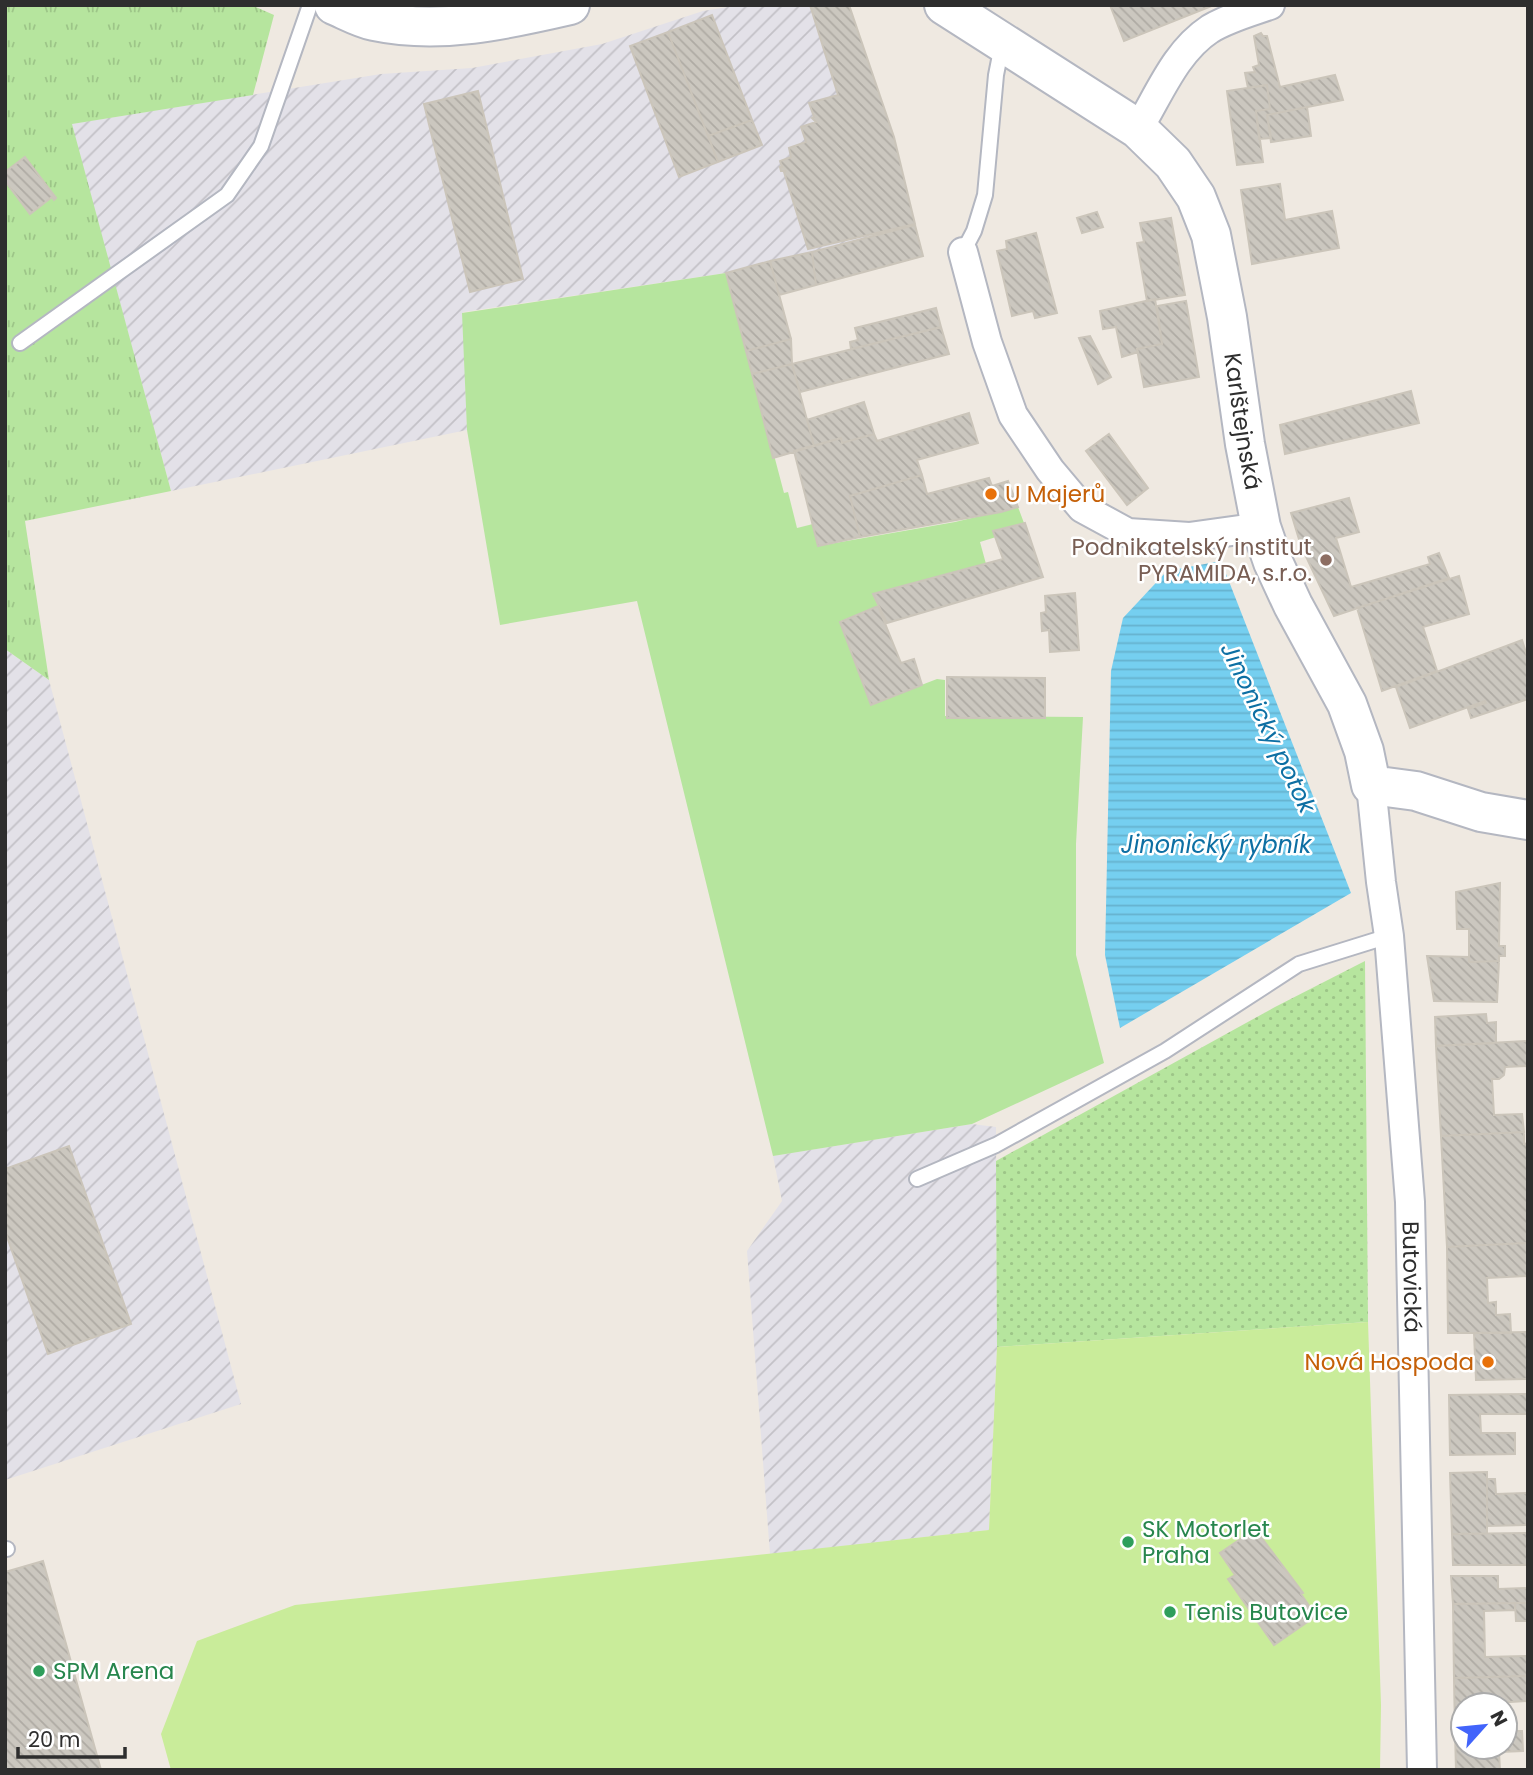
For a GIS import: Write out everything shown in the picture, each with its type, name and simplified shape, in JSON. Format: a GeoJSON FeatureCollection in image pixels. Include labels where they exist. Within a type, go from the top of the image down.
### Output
{"type":"FeatureCollection","features":[{"type":"Feature","properties":{"kind":"street"},"geometry":{"type":"LineString","coordinates":[[334,5],[372,20],[429,28],[499,13],[570,5]]}},
{"type":"Feature","properties":{"kind":"street","name":"Karlštejnská"},"geometry":{"type":"LineString","coordinates":[[944,5],[1138,129],[1173,163],[1196,197],[1211,235],[1261,527],[1273,562],[1293,605],[1347,704],[1364,751],[1371,785]]}},
{"type":"Feature","properties":{"kind":"street"},"geometry":{"type":"LineString","coordinates":[[1138,129],[1158,91],[1188,48],[1210,29],[1270,5]]}},
{"type":"Feature","properties":{"kind":"street"},"geometry":{"type":"LineString","coordinates":[[963,252],[987,342],[1013,415],[1050,470],[1082,508],[1128,533],[1189,537],[1261,527]]}},
{"type":"Feature","properties":{"kind":"street"},"geometry":{"type":"LineString","coordinates":[[1371,785],[1416,791],[1481,812],[1528,820]]}},
{"type":"Feature","properties":{"kind":"street","name":"Butovická"},"geometry":{"type":"LineString","coordinates":[[1371,785],[1389,936],[1410,1202],[1422,1770]]}},
{"type":"Feature","properties":{"kind":"lane"},"geometry":{"type":"LineString","coordinates":[[20,343],[227,195],[261,146],[310,5]]}},
{"type":"Feature","properties":{"kind":"lane"},"geometry":{"type":"LineString","coordinates":[[963,252],[975,231],[985,195],[996,75],[1002,43]]}},
{"type":"Feature","properties":{"kind":"lane"},"geometry":{"type":"LineString","coordinates":[[917,1179],[996,1145],[1153,1058],[1299,964],[1389,936]]}},
{"type":"Feature","properties":{"kind":"shaded area"},"geometry":{"type":"Polygon","coordinates":[[[740,5],[849,5],[894,137],[915,224],[726,273],[463,312],[467,430],[171,491],[71,124],[381,74],[472,68],[602,44],[703,11],[740,5]]]}},
{"type":"Feature","properties":{"kind":"shaded area"},"geometry":{"type":"Polygon","coordinates":[[[5,649],[49,680],[241,1404],[5,1480],[5,649]]]}},
{"type":"Feature","properties":{"kind":"shaded area"},"geometry":{"type":"Polygon","coordinates":[[[972,1124],[996,1127],[997,1347],[989,1530],[770,1554],[747,1251],[782,1201],[773,1156],[972,1124]]]}},
{"type":"Feature","properties":{"kind":"green space"},"geometry":{"type":"Polygon","coordinates":[[[5,5],[251,5],[274,15],[253,95],[72,124],[171,491],[25,521],[49,680],[5,649],[5,181],[30,214],[52,197],[56,198],[25,157],[5,172],[5,5]]]}},
{"type":"Feature","properties":{"kind":"green space"},"geometry":{"type":"Polygon","coordinates":[[[726,273],[784,493],[788,492],[797,528],[813,524],[818,546],[955,522],[1018,507],[1024,523],[994,531],[996,537],[980,542],[986,564],[873,594],[878,606],[841,621],[872,704],[937,679],[945,680],[945,716],[1083,717],[1076,844],[1076,955],[1104,1063],[972,1124],[773,1156],[637,601],[500,625],[467,430],[462,313],[726,273]]]}},
{"type":"Feature","properties":{"kind":"green space"},"geometry":{"type":"Polygon","coordinates":[[[1365,961],[1368,1322],[997,1347],[996,1161],[1275,1007],[1365,961]]]}},
{"type":"Feature","properties":{"kind":"green space","name":"SK Motorlet Praha"},"geometry":{"type":"Polygon","coordinates":[[[1368,1322],[1381,1705],[1380,1770],[171,1770],[161,1734],[197,1641],[295,1605],[989,1530],[997,1347],[1368,1322]]]}},
{"type":"Feature","properties":{"kind":"water","name":"Jinonický rybník"},"geometry":{"type":"Polygon","coordinates":[[[1221,561],[1351,893],[1120,1028],[1105,955],[1111,671],[1123,618],[1167,571],[1221,561]]]}},
{"type":"Feature","properties":{"kind":"building"},"geometry":{"type":"Polygon","coordinates":[[[810,5],[849,5],[894,137],[915,224],[808,249],[784,172],[786,171],[781,171],[780,161],[791,157],[789,148],[806,142],[801,127],[816,122],[812,118],[814,117],[809,103],[838,95],[810,5]]]}},
{"type":"Feature","properties":{"kind":"building"},"geometry":{"type":"Polygon","coordinates":[[[1110,5],[1214,5],[1124,41],[1110,5]]]}},
{"type":"Feature","properties":{"kind":"building"},"geometry":{"type":"Polygon","coordinates":[[[712,15],[752,120],[708,136],[668,32],[712,15]]]}},
{"type":"Feature","properties":{"kind":"building"},"geometry":{"type":"Polygon","coordinates":[[[668,32],[718,162],[679,177],[630,46],[668,32]]]}},
{"type":"Feature","properties":{"kind":"building"},"geometry":{"type":"Polygon","coordinates":[[[1261,33],[1267,36],[1280,87],[1335,75],[1343,100],[1267,115],[1271,138],[1259,139],[1256,111],[1270,109],[1267,85],[1248,88],[1245,73],[1255,72],[1253,67],[1259,65],[1254,36],[1261,33]]]}},
{"type":"Feature","properties":{"kind":"building"},"geometry":{"type":"Polygon","coordinates":[[[1267,85],[1270,109],[1256,111],[1263,162],[1237,165],[1227,91],[1267,85]]]}},
{"type":"Feature","properties":{"kind":"building"},"geometry":{"type":"Polygon","coordinates":[[[478,91],[523,279],[470,292],[424,104],[478,91]]]}},
{"type":"Feature","properties":{"kind":"building"},"geometry":{"type":"Polygon","coordinates":[[[1307,107],[1311,136],[1271,142],[1267,115],[1307,107]]]}},
{"type":"Feature","properties":{"kind":"building"},"geometry":{"type":"Polygon","coordinates":[[[752,120],[762,145],[718,162],[708,136],[752,120]]]}},
{"type":"Feature","properties":{"kind":"building"},"geometry":{"type":"Polygon","coordinates":[[[25,157],[56,198],[54,200],[52,197],[30,214],[5,181],[5,172],[25,157]]]}},
{"type":"Feature","properties":{"kind":"building"},"geometry":{"type":"Polygon","coordinates":[[[1280,184],[1285,220],[1332,211],[1339,248],[1252,264],[1241,190],[1280,184]]]}},
{"type":"Feature","properties":{"kind":"building"},"geometry":{"type":"Polygon","coordinates":[[[1097,212],[1103,227],[1082,233],[1077,218],[1097,212]]]}},
{"type":"Feature","properties":{"kind":"building"},"geometry":{"type":"Polygon","coordinates":[[[1171,218],[1185,295],[1147,301],[1137,243],[1144,242],[1140,223],[1171,218]]]}},
{"type":"Feature","properties":{"kind":"building"},"geometry":{"type":"Polygon","coordinates":[[[915,225],[923,256],[816,285],[812,252],[915,225]]]}},
{"type":"Feature","properties":{"kind":"building"},"geometry":{"type":"Polygon","coordinates":[[[1036,233],[1057,313],[1035,318],[1033,311],[1012,316],[997,251],[1007,249],[1006,241],[1036,233]]]}},
{"type":"Feature","properties":{"kind":"building"},"geometry":{"type":"Polygon","coordinates":[[[812,252],[816,285],[779,295],[770,261],[812,252]]]}},
{"type":"Feature","properties":{"kind":"building"},"geometry":{"type":"Polygon","coordinates":[[[770,261],[791,339],[746,351],[726,273],[770,261]]]}},
{"type":"Feature","properties":{"kind":"building"},"geometry":{"type":"Polygon","coordinates":[[[1155,299],[1162,344],[1137,349],[1138,352],[1122,357],[1116,327],[1103,329],[1100,311],[1155,299]]]}},
{"type":"Feature","properties":{"kind":"building"},"geometry":{"type":"Polygon","coordinates":[[[1186,301],[1199,377],[1144,387],[1137,349],[1162,344],[1157,306],[1186,301]]]}},
{"type":"Feature","properties":{"kind":"building"},"geometry":{"type":"Polygon","coordinates":[[[936,308],[941,327],[851,349],[850,342],[858,340],[855,328],[936,308]]]}},
{"type":"Feature","properties":{"kind":"building"},"geometry":{"type":"Polygon","coordinates":[[[941,327],[949,354],[800,392],[792,364],[941,327]]]}},
{"type":"Feature","properties":{"kind":"building"},"geometry":{"type":"Polygon","coordinates":[[[1090,336],[1111,377],[1098,384],[1079,338],[1090,336]]]}},
{"type":"Feature","properties":{"kind":"building"},"geometry":{"type":"Polygon","coordinates":[[[791,339],[792,364],[752,374],[746,351],[791,339]]]}},
{"type":"Feature","properties":{"kind":"building"},"geometry":{"type":"Polygon","coordinates":[[[792,364],[814,446],[773,458],[752,374],[792,364]]]}},
{"type":"Feature","properties":{"kind":"building"},"geometry":{"type":"Polygon","coordinates":[[[1411,391],[1419,423],[1285,454],[1280,425],[1411,391]]]}},
{"type":"Feature","properties":{"kind":"building"},"geometry":{"type":"Polygon","coordinates":[[[864,402],[875,437],[874,434],[842,443],[841,438],[814,446],[807,420],[864,402]]]}},
{"type":"Feature","properties":{"kind":"building"},"geometry":{"type":"Polygon","coordinates":[[[969,413],[978,443],[917,460],[922,475],[850,496],[860,537],[818,546],[794,451],[841,438],[842,443],[874,434],[877,441],[969,413]]]}},
{"type":"Feature","properties":{"kind":"building"},"geometry":{"type":"Polygon","coordinates":[[[1109,434],[1148,488],[1127,505],[1086,451],[1109,434]]]}},
{"type":"Feature","properties":{"kind":"building"},"geometry":{"type":"Polygon","coordinates":[[[922,475],[927,494],[989,478],[992,486],[1008,481],[1018,507],[860,537],[850,496],[922,475]]]}},
{"type":"Feature","properties":{"kind":"building","name":"Podnikatelský institut PYRAMIDA, s.r.o."},"geometry":{"type":"Polygon","coordinates":[[[1349,498],[1359,532],[1336,538],[1351,587],[1430,564],[1428,557],[1439,553],[1449,578],[1334,616],[1301,546],[1291,513],[1349,498]]]}},
{"type":"Feature","properties":{"kind":"building"},"geometry":{"type":"Polygon","coordinates":[[[1025,523],[1043,577],[887,623],[873,594],[1003,559],[993,531],[1025,523]]]}},
{"type":"Feature","properties":{"kind":"building"},"geometry":{"type":"Polygon","coordinates":[[[1459,576],[1469,614],[1423,627],[1437,671],[1382,691],[1357,608],[1459,576]]]}},
{"type":"Feature","properties":{"kind":"building"},"geometry":{"type":"Polygon","coordinates":[[[1075,593],[1079,650],[1050,652],[1049,630],[1042,631],[1041,613],[1046,612],[1045,596],[1075,593]]]}},
{"type":"Feature","properties":{"kind":"building"},"geometry":{"type":"Polygon","coordinates":[[[878,606],[901,663],[914,659],[922,685],[871,705],[840,622],[878,606]]]}},
{"type":"Feature","properties":{"kind":"building"},"geometry":{"type":"Polygon","coordinates":[[[1522,640],[1528,659],[1528,699],[1471,718],[1468,709],[1486,703],[1485,701],[1410,728],[1396,687],[1522,640]]]}},
{"type":"Feature","properties":{"kind":"building"},"geometry":{"type":"Polygon","coordinates":[[[947,677],[1045,678],[1045,718],[947,718],[947,677]]]}},
{"type":"Feature","properties":{"kind":"building"},"geometry":{"type":"Polygon","coordinates":[[[1500,883],[1499,946],[1505,946],[1505,956],[1499,956],[1499,961],[1469,962],[1469,929],[1457,929],[1456,892],[1500,883]]]}},
{"type":"Feature","properties":{"kind":"building"},"geometry":{"type":"Polygon","coordinates":[[[1427,956],[1469,957],[1469,962],[1499,961],[1497,1002],[1434,1001],[1427,956]]]}},
{"type":"Feature","properties":{"kind":"building"},"geometry":{"type":"Polygon","coordinates":[[[1486,1014],[1487,1023],[1496,1022],[1496,1043],[1436,1046],[1435,1017],[1486,1014]]]}},
{"type":"Feature","properties":{"kind":"building"},"geometry":{"type":"Polygon","coordinates":[[[1528,1041],[1528,1066],[1505,1067],[1504,1075],[1499,1079],[1492,1079],[1494,1115],[1522,1114],[1524,1132],[1441,1136],[1436,1046],[1528,1041]]]}},
{"type":"Feature","properties":{"kind":"building"},"geometry":{"type":"Polygon","coordinates":[[[1524,1132],[1524,1144],[1528,1143],[1528,1243],[1447,1247],[1441,1136],[1524,1132]]]}},
{"type":"Feature","properties":{"kind":"building"},"geometry":{"type":"Polygon","coordinates":[[[69,1146],[131,1324],[48,1354],[5,1231],[5,1169],[69,1146]]]}},
{"type":"Feature","properties":{"kind":"building"},"geometry":{"type":"Polygon","coordinates":[[[1528,1243],[1528,1276],[1487,1278],[1488,1303],[1496,1302],[1496,1315],[1510,1314],[1511,1333],[1448,1333],[1447,1247],[1528,1243]]]}},
{"type":"Feature","properties":{"kind":"building"},"geometry":{"type":"Polygon","coordinates":[[[1528,1332],[1528,1379],[1476,1380],[1474,1333],[1528,1332]]]}},
{"type":"Feature","properties":{"kind":"building"},"geometry":{"type":"Polygon","coordinates":[[[1528,1394],[1528,1414],[1480,1414],[1481,1433],[1515,1433],[1515,1454],[1450,1455],[1449,1395],[1528,1394]]]}},
{"type":"Feature","properties":{"kind":"building"},"geometry":{"type":"Polygon","coordinates":[[[1487,1472],[1487,1534],[1452,1534],[1450,1473],[1487,1472]]]}},
{"type":"Feature","properties":{"kind":"building"},"geometry":{"type":"Polygon","coordinates":[[[1487,1479],[1495,1479],[1496,1494],[1528,1493],[1528,1525],[1487,1526],[1487,1479]]]}},
{"type":"Feature","properties":{"kind":"building","name":"Tenis Butovice"},"geometry":{"type":"Polygon","coordinates":[[[1255,1529],[1303,1593],[1301,1594],[1316,1616],[1274,1645],[1228,1579],[1235,1575],[1220,1553],[1255,1529]]]}},
{"type":"Feature","properties":{"kind":"building"},"geometry":{"type":"Polygon","coordinates":[[[1528,1533],[1528,1565],[1453,1565],[1452,1534],[1528,1533]]]}},
{"type":"Feature","properties":{"kind":"building","name":"SPM Arena"},"geometry":{"type":"Polygon","coordinates":[[[43,1561],[101,1770],[5,1770],[5,1572],[43,1561]]]}},
{"type":"Feature","properties":{"kind":"building"},"geometry":{"type":"Polygon","coordinates":[[[1451,1576],[1498,1576],[1498,1589],[1528,1588],[1528,1603],[1453,1604],[1451,1576]]]}},
{"type":"Feature","properties":{"kind":"building"},"geometry":{"type":"Polygon","coordinates":[[[1515,1603],[1515,1610],[1484,1611],[1485,1657],[1528,1656],[1528,1676],[1454,1678],[1453,1604],[1515,1603]]]}},
{"type":"Feature","properties":{"kind":"building"},"geometry":{"type":"Polygon","coordinates":[[[1515,1603],[1528,1603],[1528,1621],[1516,1621],[1515,1603]]]}},
{"type":"Feature","properties":{"kind":"building"},"geometry":{"type":"Polygon","coordinates":[[[1528,1676],[1528,1701],[1519,1702],[1519,1691],[1454,1691],[1454,1678],[1528,1676]]]}},
{"type":"Feature","properties":{"kind":"building"},"geometry":{"type":"Polygon","coordinates":[[[1519,1731],[1522,1731],[1523,1751],[1519,1751],[1519,1731]]]}},
{"type":"Feature","properties":{"kind":"building"},"geometry":{"type":"Polygon","coordinates":[[[1456,1761],[1500,1761],[1500,1770],[1456,1770],[1456,1761]]]}},
{"type":"Feature","properties":{"kind":"place","name":"U Majerů"},"geometry":{"type":"Point","coordinates":[991,494]}},
{"type":"Feature","properties":{"kind":"place","name":"Podnikatelský institut PYRAMIDA, s.r.o."},"geometry":{"type":"Point","coordinates":[1326,560]}},
{"type":"Feature","properties":{"kind":"place","name":"Nová Hospoda"},"geometry":{"type":"Point","coordinates":[1488,1362]}},
{"type":"Feature","properties":{"kind":"place","name":"SK Motorlet Praha"},"geometry":{"type":"Point","coordinates":[1128,1542]}},
{"type":"Feature","properties":{"kind":"place","name":"Tenis Butovice"},"geometry":{"type":"Point","coordinates":[1170,1612]}},
{"type":"Feature","properties":{"kind":"place","name":"SPM Arena"},"geometry":{"type":"Point","coordinates":[39,1671]}},
{"type":"Feature","properties":{"kind":"water label","name":"Jinonický potok"},"geometry":{"type":"Point","coordinates":[1268,728]}}]}
